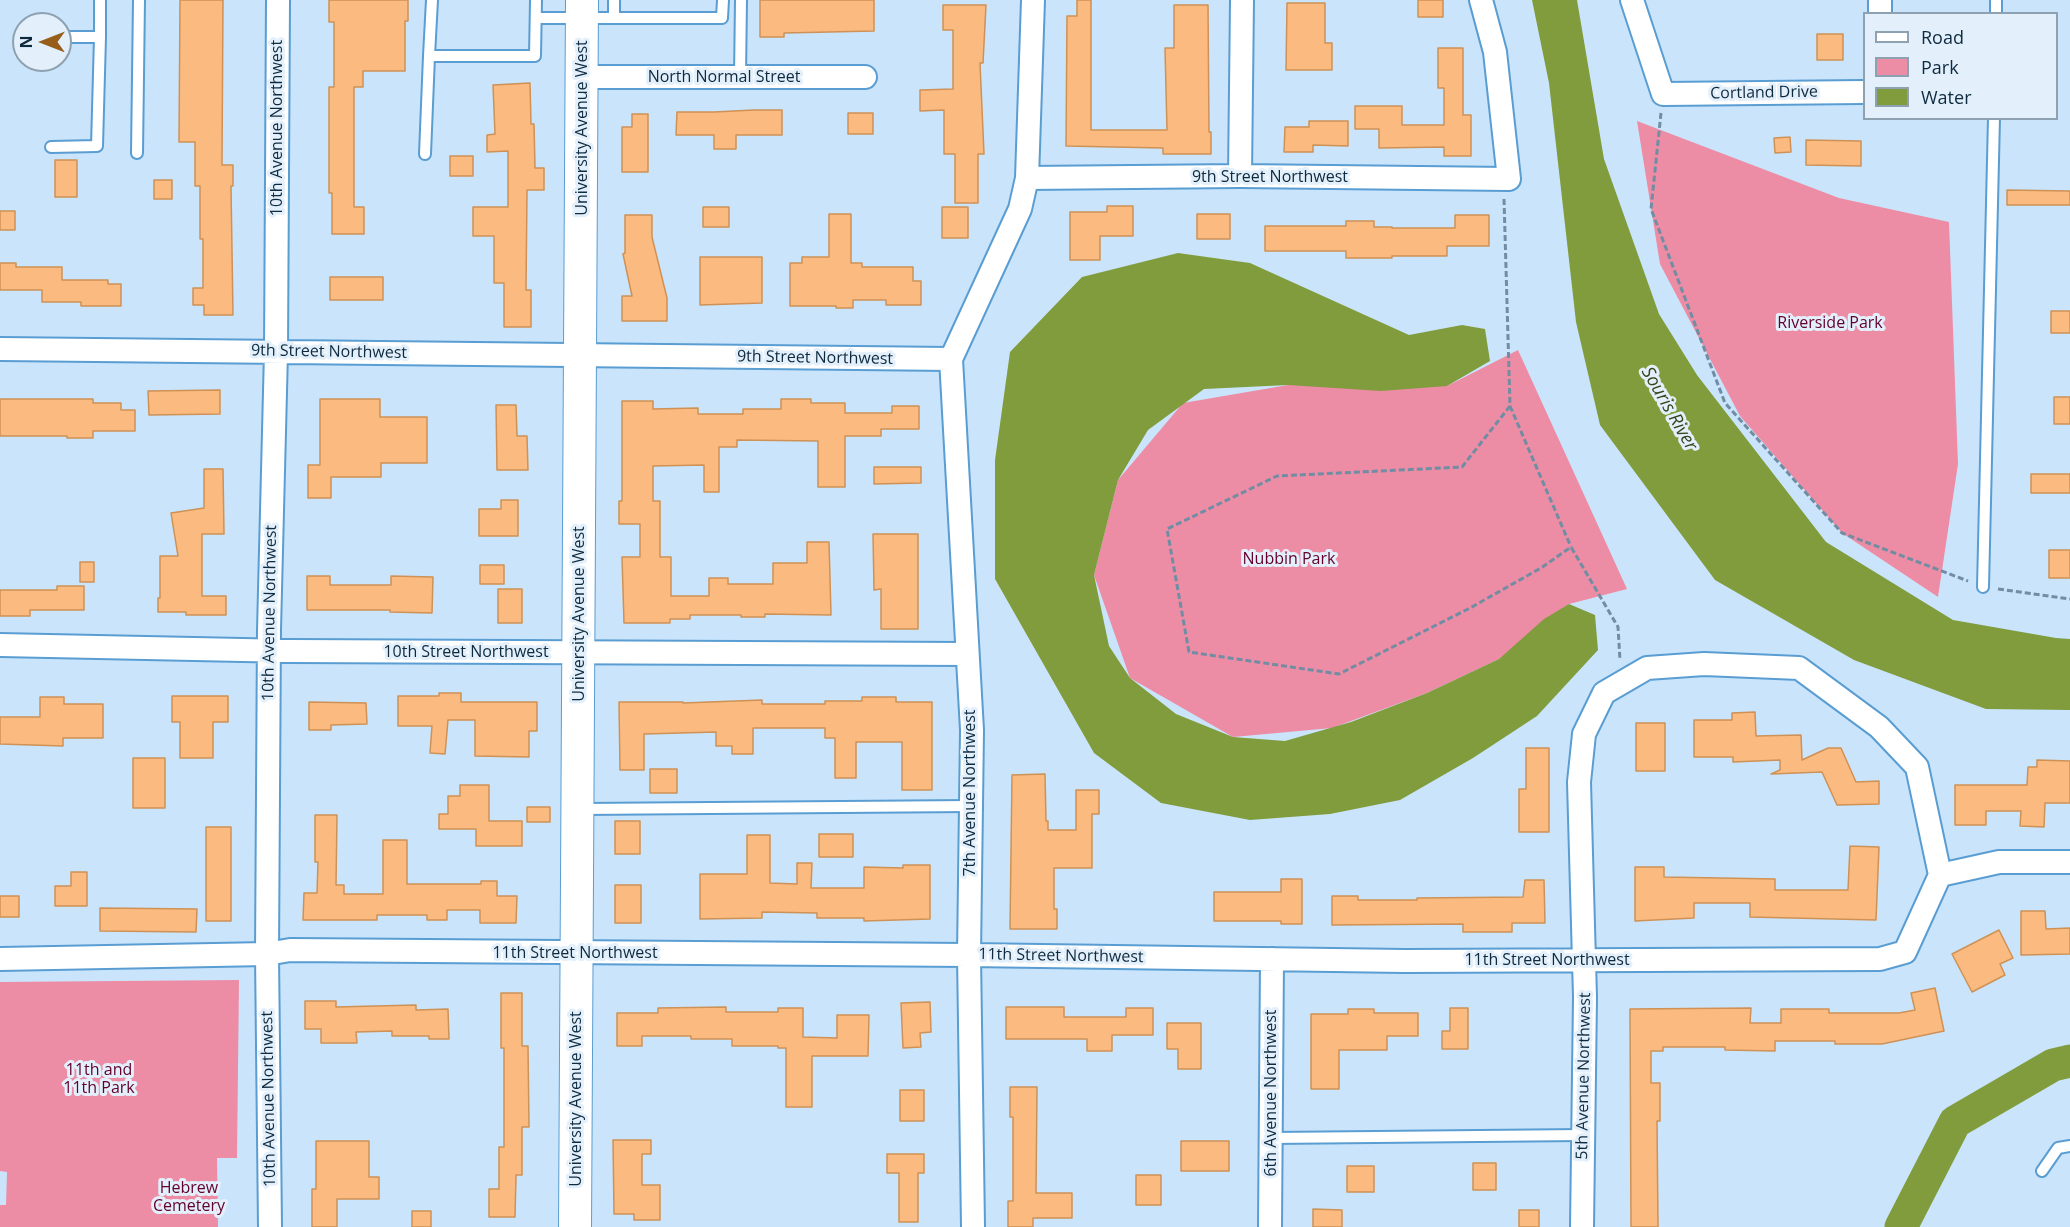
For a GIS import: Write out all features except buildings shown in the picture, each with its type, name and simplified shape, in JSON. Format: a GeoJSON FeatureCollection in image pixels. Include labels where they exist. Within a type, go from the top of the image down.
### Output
{"type":"FeatureCollection","features":[{"type":"Feature","properties":{"kind":"street","name":"10th Avenue Northwest"},"geometry":{"type":"LineString","coordinates":[[270,1227],[267,954],[269,650],[276,352],[278,0]]}},
{"type":"Feature","properties":{"kind":"street"},"geometry":{"type":"LineString","coordinates":[[951,359],[1020,210],[1027,178],[1033,0]]}},
{"type":"Feature","properties":{"kind":"street"},"geometry":{"type":"LineString","coordinates":[[1240,176],[1242,0]]}},
{"type":"Feature","properties":{"kind":"street"},"geometry":{"type":"LineString","coordinates":[[1481,0],[1495,52],[1506,188]]}},
{"type":"Feature","properties":{"kind":"street"},"geometry":{"type":"LineString","coordinates":[[1632,0],[1664,94]]}},
{"type":"Feature","properties":{"kind":"street","name":"University Avenue West"},"geometry":{"type":"LineString","coordinates":[[575,1227],[582,9]]}},
{"type":"Feature","properties":{"kind":"street","name":"North Normal Street"},"geometry":{"type":"LineString","coordinates":[[582,78],[865,77]]}},
{"type":"Feature","properties":{"kind":"street","name":"Cortland Drive"},"geometry":{"type":"LineString","coordinates":[[1664,94],[1863,92]]}},
{"type":"Feature","properties":{"kind":"street","name":"9th Street Northwest"},"geometry":{"type":"LineString","coordinates":[[1027,178],[1240,176],[1506,188]]}},
{"type":"Feature","properties":{"kind":"street","name":"9th Street Northwest"},"geometry":{"type":"LineString","coordinates":[[0,349],[951,359]]}},
{"type":"Feature","properties":{"kind":"street","name":"7th Avenue Northwest"},"geometry":{"type":"LineString","coordinates":[[951,359],[972,730],[969,955],[973,1227]]}},
{"type":"Feature","properties":{"kind":"street","name":"10th Street Northwest"},"geometry":{"type":"LineString","coordinates":[[0,645],[291,651],[967,654]]}},
{"type":"Feature","properties":{"kind":"street","name":"5th Avenue Northwest"},"geometry":{"type":"LineString","coordinates":[[1582,1227],[1584,960],[1579,782],[1584,734],[1604,693],[1647,668],[1704,664],[1799,668],[1879,727],[1917,767],[1940,875]]}},
{"type":"Feature","properties":{"kind":"street"},"geometry":{"type":"LineString","coordinates":[[1940,875],[1999,862],[2070,862]]}},
{"type":"Feature","properties":{"kind":"street","name":"11th Street Northwest"},"geometry":{"type":"LineString","coordinates":[[0,959],[267,954],[290,951],[1272,959],[1880,959],[1905,952],[1940,875]]}},
{"type":"Feature","properties":{"kind":"street","name":"6th Avenue Northwest"},"geometry":{"type":"LineString","coordinates":[[1270,1227],[1272,959]]}},
{"type":"Feature","properties":{"kind":"lane"},"geometry":{"type":"LineString","coordinates":[[51,147],[97,146],[100,0]]}},
{"type":"Feature","properties":{"kind":"lane"},"geometry":{"type":"LineString","coordinates":[[137,153],[139,0]]}},
{"type":"Feature","properties":{"kind":"lane"},"geometry":{"type":"LineString","coordinates":[[425,154],[432,0]]}},
{"type":"Feature","properties":{"kind":"lane"},"geometry":{"type":"LineString","coordinates":[[429,56],[535,56],[536,0]]}},
{"type":"Feature","properties":{"kind":"lane"},"geometry":{"type":"LineString","coordinates":[[614,0],[614,17]]}},
{"type":"Feature","properties":{"kind":"lane"},"geometry":{"type":"LineString","coordinates":[[536,18],[582,9],[614,17],[723,18],[723,0]]}},
{"type":"Feature","properties":{"kind":"lane"},"geometry":{"type":"LineString","coordinates":[[740,77],[741,0]]}},
{"type":"Feature","properties":{"kind":"lane"},"geometry":{"type":"LineString","coordinates":[[72,37],[100,37]]}},
{"type":"Feature","properties":{"kind":"lane"},"geometry":{"type":"LineString","coordinates":[[1983,587],[1994,120]]}},
{"type":"Feature","properties":{"kind":"lane"},"geometry":{"type":"LineString","coordinates":[[578,809],[971,806]]}},
{"type":"Feature","properties":{"kind":"lane"},"geometry":{"type":"LineString","coordinates":[[1271,1138],[1583,1135]]}},
{"type":"Feature","properties":{"kind":"lane"},"geometry":{"type":"LineString","coordinates":[[2042,1171],[2058,1148],[2070,1146]]}},
{"type":"Feature","properties":{"kind":"path"},"geometry":{"type":"LineString","coordinates":[[1664,94],[1651,209],[1725,404],[1842,533],[1983,587],[2070,599]]}},
{"type":"Feature","properties":{"kind":"path"},"geometry":{"type":"LineString","coordinates":[[1506,188],[1510,405],[1571,546],[1618,627],[1622,682]]}},
{"type":"Feature","properties":{"kind":"path"},"geometry":{"type":"LineString","coordinates":[[1510,405],[1462,467],[1277,476],[1167,529],[1189,652],[1339,674],[1470,608],[1540,568],[1571,546]]}},
{"type":"Feature","properties":{"kind":"green space","name":"Riverside Park"},"geometry":{"type":"Polygon","coordinates":[[[1637,121],[1839,198],[1949,222],[1958,464],[1938,597],[1842,533],[1740,416],[1660,264],[1637,121]]]}},
{"type":"Feature","properties":{"kind":"green space","name":"Nubbin Park"},"geometry":{"type":"Polygon","coordinates":[[[1518,350],[1627,589],[1569,604],[1499,659],[1427,693],[1332,728],[1233,737],[1130,678],[1094,575],[1118,480],[1183,403],[1288,385],[1447,386],[1518,350]]]}},
{"type":"Feature","properties":{"kind":"green space","name":"11th and 11th Park"},"geometry":{"type":"Polygon","coordinates":[[[239,980],[237,1158],[217,1158],[218,1227],[0,1227],[0,1205],[6,1205],[7,1172],[0,1171],[0,982],[239,980]]]}},
{"type":"Feature","properties":{"kind":"water","name":"Souris River"},"geometry":{"type":"Polygon","coordinates":[[[1532,0],[1577,0],[1604,159],[1659,314],[1697,375],[1826,542],[1953,620],[2070,639],[2070,710],[1986,709],[1854,660],[1715,580],[1600,425],[1576,322],[1549,83],[1532,0]]]}},
{"type":"Feature","properties":{"kind":"water"},"geometry":{"type":"Polygon","coordinates":[[[1178,253],[1250,263],[1409,335],[1462,325],[1485,329],[1490,361],[1447,386],[1381,391],[1288,385],[1204,389],[1148,430],[1118,480],[1094,575],[1109,646],[1130,678],[1176,714],[1233,737],[1285,741],[1351,722],[1427,693],[1499,659],[1544,619],[1569,604],[1595,615],[1598,650],[1537,716],[1473,758],[1400,800],[1330,814],[1250,820],[1161,803],[1094,753],[995,579],[995,460],[1010,352],[1082,277],[1178,253]]]}},
{"type":"Feature","properties":{"kind":"waterway"},"geometry":{"type":"LineString","coordinates":[[1901,1227],[1955,1122],[2053,1065],[2070,1061]]}},
{"type":"Feature","properties":{"kind":"park label","name":"Hebrew Cemetery"},"geometry":{"type":"Point","coordinates":[189,1197]}}]}
